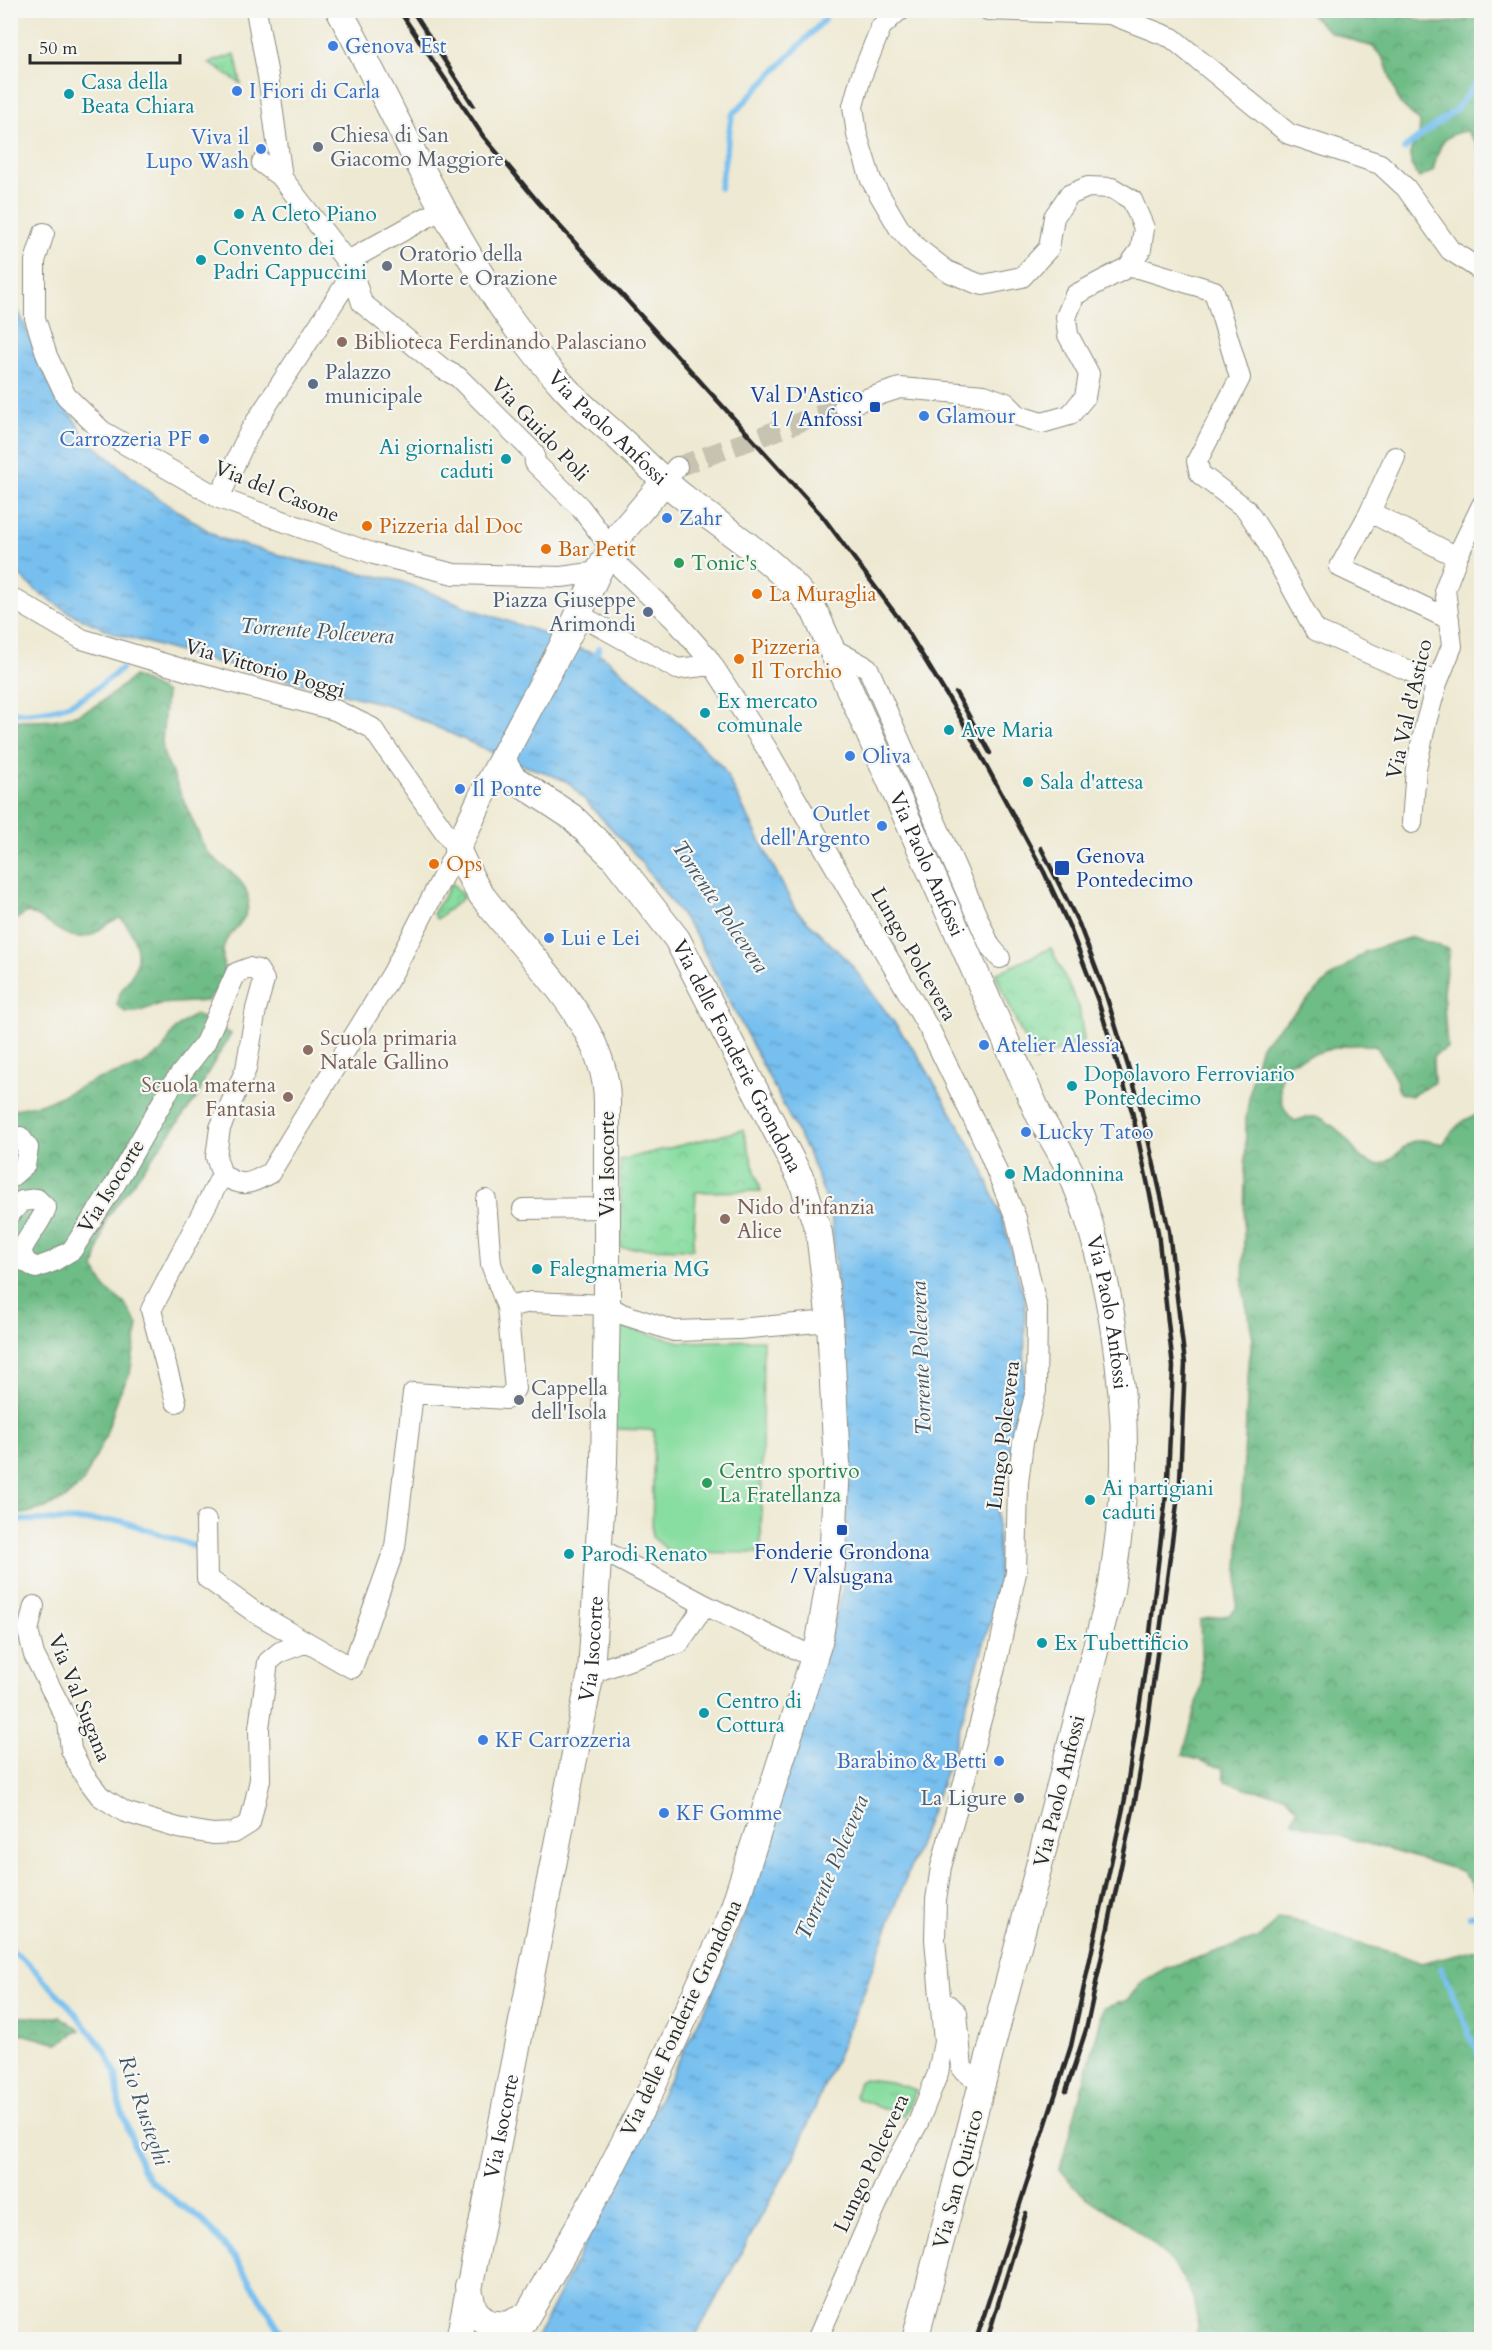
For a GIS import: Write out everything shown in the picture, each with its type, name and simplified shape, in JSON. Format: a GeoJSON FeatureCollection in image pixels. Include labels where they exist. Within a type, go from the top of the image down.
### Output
{"type":"FeatureCollection","features":[{"type":"Feature","properties":{"kind":"main road","name":"Via Paolo Anfossi"},"geometry":{"type":"LineString","coordinates":[[339,10],[441,209],[466,252],[529,345],[566,389],[671,474],[801,592],[815,612],[1034,1104],[1070,1171],[1097,1255],[1109,1304],[1116,1351],[1124,1447],[1123,1499],[1114,1571],[1000,2018]]}},
{"type":"Feature","properties":{"kind":"main road"},"geometry":{"type":"LineString","coordinates":[[457,849],[481,798],[508,767],[563,642],[609,553],[671,474]]}},
{"type":"Feature","properties":{"kind":"main road","name":"Via delle Fonderie Grondona"},"geometry":{"type":"LineString","coordinates":[[508,767],[572,817],[614,857],[676,939],[802,1181],[819,1233],[830,1321],[837,1465],[832,1564],[819,1642],[730,1919],[646,2100],[605,2180],[513,2340]]}},
{"type":"Feature","properties":{"kind":"main road","name":"Via Isocorte"},"geometry":{"type":"LineString","coordinates":[[457,849],[482,896],[529,951],[586,1027],[598,1053],[607,1087],[608,1208],[600,1549],[591,1673],[459,2340]]}},
{"type":"Feature","properties":{"kind":"main road","name":"Via San Quirico"},"geometry":{"type":"LineString","coordinates":[[915,2340],[1000,2018]]}},
{"type":"Feature","properties":{"kind":"main road"},"geometry":{"type":"LineString","coordinates":[[468,2286],[474,2310],[487,2323],[506,2325],[526,2316]]}},
{"type":"Feature","properties":{"kind":"street","name":"Via Guido Poli"},"geometry":{"type":"LineString","coordinates":[[256,10],[282,178],[351,267],[362,303],[443,369],[458,376],[495,412],[534,453],[535,463],[580,507],[602,536],[609,553]]}},
{"type":"Feature","properties":{"kind":"street"},"geometry":{"type":"LineString","coordinates":[[988,10],[1110,12],[1172,38],[1289,134],[1380,164],[1406,188],[1450,250],[1482,271]]}},
{"type":"Feature","properties":{"kind":"street"},"geometry":{"type":"LineString","coordinates":[[844,406],[900,388],[984,395],[1006,403],[1019,416],[1041,423],[1070,416],[1085,397],[1089,374],[1068,335],[1066,317],[1075,295],[1128,267],[1141,249],[1144,228],[1132,200],[1112,188],[1088,187],[1069,195],[1054,217],[1049,248],[1022,277],[983,285],[976,284],[947,272],[917,248],[905,234],[872,180],[856,135],[853,106],[861,77],[881,27],[899,11]]}},
{"type":"Feature","properties":{"kind":"street"},"geometry":{"type":"LineString","coordinates":[[262,163],[282,178]]}},
{"type":"Feature","properties":{"kind":"street"},"geometry":{"type":"LineString","coordinates":[[219,498],[250,431],[345,285],[357,256],[441,209]]}},
{"type":"Feature","properties":{"kind":"street","name":"Via del Casone"},"geometry":{"type":"LineString","coordinates":[[44,233],[35,261],[35,318],[47,356],[66,396],[102,431],[219,498],[374,554],[454,574],[561,577],[609,553]]}},
{"type":"Feature","properties":{"kind":"street"},"geometry":{"type":"LineString","coordinates":[[1128,267],[1139,268],[1214,291],[1240,378],[1197,461],[1200,474],[1246,509],[1263,535],[1315,630],[1437,682]]}},
{"type":"Feature","properties":{"kind":"street"},"geometry":{"type":"LineString","coordinates":[[1395,457],[1370,512],[1340,567],[1449,619]]}},
{"type":"Feature","properties":{"kind":"street","name":"Via Val d'Astico"},"geometry":{"type":"LineString","coordinates":[[1412,823],[1416,768],[1437,682],[1452,646],[1445,589],[1457,557],[1482,505]]}},
{"type":"Feature","properties":{"kind":"street"},"geometry":{"type":"LineString","coordinates":[[1370,512],[1457,557]]}},
{"type":"Feature","properties":{"kind":"street"},"geometry":{"type":"LineString","coordinates":[[578,614],[677,669],[710,661],[675,620],[620,567],[609,553]]}},
{"type":"Feature","properties":{"kind":"street","name":"Via Vittorio Poggi"},"geometry":{"type":"LineString","coordinates":[[10,597],[82,639],[185,670],[335,710],[372,728],[457,849]]}},
{"type":"Feature","properties":{"kind":"street","name":"Via Paolo Anfossi"},"geometry":{"type":"LineString","coordinates":[[833,649],[868,668],[990,946],[1000,958]]}},
{"type":"Feature","properties":{"kind":"street","name":"Lungo Polcevera"},"geometry":{"type":"LineString","coordinates":[[710,661],[767,749],[931,1032],[985,1143],[1016,1218],[1037,1309],[1036,1392],[1023,1442],[1018,1483],[1016,1573],[995,1668],[941,1867],[936,1900],[934,1939],[942,2002],[944,2042],[938,2073],[918,2123],[890,2174],[817,2340]]}},
{"type":"Feature","properties":{"kind":"street"},"geometry":{"type":"LineString","coordinates":[[176,1402],[151,1310],[222,1175],[234,1182],[248,1184],[270,1173],[392,974],[457,849]]}},
{"type":"Feature","properties":{"kind":"street","name":"Via Isocorte"},"geometry":{"type":"LineString","coordinates":[[10,1214],[22,1201],[37,1199],[46,1208],[41,1221],[25,1240],[21,1252],[26,1262],[36,1268],[72,1250],[114,1186],[172,1084],[205,1043],[236,974],[249,968],[258,970],[264,980],[256,1009],[246,1069],[220,1128],[216,1156],[222,1175]]}},
{"type":"Feature","properties":{"kind":"street"},"geometry":{"type":"LineString","coordinates":[[10,1139],[20,1137],[28,1148],[25,1165],[10,1178]]}},
{"type":"Feature","properties":{"kind":"street"},"geometry":{"type":"LineString","coordinates":[[206,1521],[207,1578],[256,1613],[352,1668],[395,1547],[413,1393],[506,1399],[515,1389],[507,1307],[491,1264],[486,1200]]}},
{"type":"Feature","properties":{"kind":"street"},"geometry":{"type":"LineString","coordinates":[[523,1209],[608,1208]]}},
{"type":"Feature","properties":{"kind":"street"},"geometry":{"type":"LineString","coordinates":[[507,1307],[531,1302],[607,1305],[622,1314],[674,1331],[738,1329],[830,1321]]}},
{"type":"Feature","properties":{"kind":"street"},"geometry":{"type":"LineString","coordinates":[[600,1549],[705,1605],[813,1657]]}},
{"type":"Feature","properties":{"kind":"street"},"geometry":{"type":"LineString","coordinates":[[591,1673],[679,1643],[705,1605]]}},
{"type":"Feature","properties":{"kind":"street","name":"Via Val Sugana"},"geometry":{"type":"LineString","coordinates":[[33,1606],[28,1631],[34,1655],[68,1722],[71,1750],[84,1775],[100,1796],[125,1812],[178,1828],[213,1834],[234,1833],[250,1823],[260,1780],[259,1728],[268,1662],[280,1652],[307,1642]]}},
{"type":"Feature","properties":{"kind":"street","name":"Lungo Polcevera"},"geometry":{"type":"LineString","coordinates":[[942,2002],[957,2013],[962,2069],[970,2075],[984,2079]]}},
{"type":"Feature","properties":{"kind":"green space"},"geometry":{"type":"Polygon","coordinates":[[[1307,11],[1402,11],[1431,23],[1481,18],[1481,157],[1477,144],[1467,131],[1458,132],[1442,144],[1433,171],[1419,178],[1411,165],[1411,150],[1419,137],[1420,122],[1399,102],[1384,59],[1373,47],[1330,32],[1307,11]]]}},
{"type":"Feature","properties":{"kind":"green space"},"geometry":{"type":"Polygon","coordinates":[[[235,54],[241,84],[209,63],[235,54]]]}},
{"type":"Feature","properties":{"kind":"green space"},"geometry":{"type":"Polygon","coordinates":[[[134,676],[166,693],[162,743],[164,755],[206,851],[244,886],[248,895],[248,905],[243,920],[224,946],[222,983],[207,1001],[160,1004],[137,1012],[125,1012],[117,1005],[118,999],[121,990],[134,971],[137,950],[130,930],[121,918],[88,936],[79,937],[64,933],[27,912],[11,923],[10,720],[48,720],[78,714],[104,700],[134,676]]]}},
{"type":"Feature","properties":{"kind":"green space"},"geometry":{"type":"Polygon","coordinates":[[[452,883],[464,897],[437,919],[433,914],[452,883]]]}},
{"type":"Feature","properties":{"kind":"green space"},"geometry":{"type":"Polygon","coordinates":[[[1412,937],[1449,949],[1443,992],[1447,1048],[1433,1056],[1434,1083],[1411,1096],[1399,1093],[1396,1080],[1377,1047],[1354,1045],[1330,1049],[1284,1064],[1280,1095],[1285,1109],[1295,1121],[1307,1117],[1319,1117],[1342,1134],[1363,1159],[1373,1164],[1388,1161],[1412,1142],[1423,1140],[1443,1144],[1459,1124],[1481,1114],[1482,1618],[1477,1622],[1482,1637],[1481,1910],[1472,1884],[1461,1871],[1293,1822],[1297,1808],[1284,1795],[1249,1789],[1225,1781],[1223,1768],[1183,1755],[1202,1685],[1200,1620],[1229,1615],[1236,1609],[1249,1362],[1253,1338],[1243,1289],[1246,1118],[1252,1079],[1261,1045],[1330,978],[1365,952],[1412,937]]]}},
{"type":"Feature","properties":{"kind":"green space"},"geometry":{"type":"Polygon","coordinates":[[[1051,948],[1079,1007],[1084,1040],[1034,1061],[995,974],[1051,948]]]}},
{"type":"Feature","properties":{"kind":"green space"},"geometry":{"type":"Polygon","coordinates":[[[195,1014],[231,1034],[207,1074],[198,1096],[106,1219],[94,1268],[106,1289],[125,1304],[138,1325],[130,1374],[119,1394],[105,1438],[83,1482],[66,1498],[45,1508],[23,1514],[11,1513],[11,1110],[48,1102],[93,1081],[142,1065],[162,1051],[175,1029],[195,1014]]]}},
{"type":"Feature","properties":{"kind":"green space"},"geometry":{"type":"Polygon","coordinates":[[[743,1130],[761,1191],[696,1192],[693,1249],[621,1248],[620,1160],[743,1130]]]}},
{"type":"Feature","properties":{"kind":"green space","name":"Centro sportivo La Fratellanza"},"geometry":{"type":"Polygon","coordinates":[[[615,1325],[681,1342],[763,1340],[761,1553],[670,1552],[652,1537],[654,1430],[615,1429],[615,1325]]]}},
{"type":"Feature","properties":{"kind":"green space"},"geometry":{"type":"Polygon","coordinates":[[[1278,1918],[1303,1922],[1349,1941],[1398,1954],[1421,1963],[1481,1948],[1481,2339],[1194,2339],[1197,2321],[1195,2304],[1176,2270],[1163,2254],[1134,2228],[1081,2193],[1060,2169],[1104,2008],[1127,2000],[1143,1981],[1166,1968],[1261,1937],[1278,1918]]]}},
{"type":"Feature","properties":{"kind":"green space"},"geometry":{"type":"Polygon","coordinates":[[[11,2014],[12,2017],[61,2017],[80,2030],[58,2044],[11,2031],[11,2014]]]}},
{"type":"Feature","properties":{"kind":"green space"},"geometry":{"type":"Polygon","coordinates":[[[864,2079],[890,2082],[916,2090],[904,2116],[856,2098],[859,2082],[864,2079]]]}},
{"type":"Feature","properties":{"kind":"water","name":"Torrente Polcevera"},"geometry":{"type":"Polygon","coordinates":[[[10,291],[44,371],[85,437],[149,492],[219,538],[297,560],[400,581],[483,613],[549,635],[575,648],[603,656],[659,703],[723,768],[795,909],[850,963],[918,1055],[980,1162],[1003,1221],[1025,1301],[1024,1397],[997,1514],[999,1592],[951,1757],[861,1999],[795,2155],[694,2339],[536,2339],[707,2005],[744,1916],[842,1594],[847,1505],[842,1347],[831,1212],[810,1157],[694,932],[635,854],[568,782],[518,764],[388,705],[204,659],[113,633],[70,613],[37,591],[11,568],[10,291]]]}},
{"type":"Feature","properties":{"kind":"waterway"},"geometry":{"type":"LineString","coordinates":[[720,188],[732,115],[825,19]]}},
{"type":"Feature","properties":{"kind":"waterway"},"geometry":{"type":"LineString","coordinates":[[1404,149],[1455,110],[1482,76]]}},
{"type":"Feature","properties":{"kind":"waterway"},"geometry":{"type":"LineString","coordinates":[[592,661],[599,648]]}},
{"type":"Feature","properties":{"kind":"waterway"},"geometry":{"type":"LineString","coordinates":[[10,713],[45,711],[70,704],[94,690],[121,669]]}},
{"type":"Feature","properties":{"kind":"waterway"},"geometry":{"type":"LineString","coordinates":[[10,1516],[19,1520],[122,1521],[196,1547]]}},
{"type":"Feature","properties":{"kind":"waterway"},"geometry":{"type":"LineString","coordinates":[[1470,1916],[1482,1914]]}},
{"type":"Feature","properties":{"kind":"waterway","name":"Rio Rusteghi"},"geometry":{"type":"LineString","coordinates":[[10,1950],[27,1962],[71,2008],[105,2050],[116,2074],[119,2103],[142,2168],[150,2180],[200,2218],[236,2259],[286,2340]]}},
{"type":"Feature","properties":{"kind":"waterway"},"geometry":{"type":"LineString","coordinates":[[1441,1968],[1482,2063]]}},
{"type":"Feature","properties":{"kind":"tunnel"},"geometry":{"type":"LineString","coordinates":[[677,467],[844,406]]}},
{"type":"Feature","properties":{"kind":"railway"},"geometry":{"type":"LineString","coordinates":[[399,10],[483,136],[538,202],[823,517],[903,624],[960,717],[1044,872],[1070,928],[1098,1001],[1132,1111],[1158,1232],[1173,1367],[1168,1478],[1148,1650],[1125,1799],[1071,2046],[976,2340]]}},
{"type":"Feature","properties":{"kind":"railway"},"geometry":{"type":"LineString","coordinates":[[412,10],[473,105]]}},
{"type":"Feature","properties":{"kind":"railway"},"geometry":{"type":"LineString","coordinates":[[956,693],[990,753]]}},
{"type":"Feature","properties":{"kind":"railway"},"geometry":{"type":"LineString","coordinates":[[1041,848],[1079,924],[1106,995],[1141,1108],[1169,1231],[1185,1363],[1180,1481],[1146,1737],[1135,1801],[1086,2030],[1066,2091]]}},
{"type":"Feature","properties":{"kind":"railway"},"geometry":{"type":"LineString","coordinates":[[987,2340],[1026,2213]]}},
{"type":"Feature","properties":{"kind":"place","name":"Genova Est"},"geometry":{"type":"Point","coordinates":[333,46]}},
{"type":"Feature","properties":{"kind":"place","name":"I Fiori di Carla"},"geometry":{"type":"Point","coordinates":[237,91]}},
{"type":"Feature","properties":{"kind":"place","name":"Casa della Beata Chiara"},"geometry":{"type":"Point","coordinates":[69,94]}},
{"type":"Feature","properties":{"kind":"place","name":"Chiesa di San Giacomo Maggiore"},"geometry":{"type":"Point","coordinates":[318,147]}},
{"type":"Feature","properties":{"kind":"place","name":"Viva il Lupo Wash"},"geometry":{"type":"Point","coordinates":[261,149]}},
{"type":"Feature","properties":{"kind":"place","name":"A Cleto Piano"},"geometry":{"type":"Point","coordinates":[239,214]}},
{"type":"Feature","properties":{"kind":"place","name":"Convento dei Padri Cappuccini"},"geometry":{"type":"Point","coordinates":[201,260]}},
{"type":"Feature","properties":{"kind":"place","name":"Oratorio della Morte e Orazione"},"geometry":{"type":"Point","coordinates":[387,266]}},
{"type":"Feature","properties":{"kind":"place","name":"Biblioteca Ferdinando Palasciano"},"geometry":{"type":"Point","coordinates":[342,342]}},
{"type":"Feature","properties":{"kind":"place","name":"Palazzo municipale"},"geometry":{"type":"Point","coordinates":[313,384]}},
{"type":"Feature","properties":{"kind":"place","name":"Val D'Astico 1 / Anfossi"},"geometry":{"type":"Point","coordinates":[875,407]}},
{"type":"Feature","properties":{"kind":"place","name":"Glamour"},"geometry":{"type":"Point","coordinates":[924,416]}},
{"type":"Feature","properties":{"kind":"place","name":"Carrozzeria PF"},"geometry":{"type":"Point","coordinates":[204,439]}},
{"type":"Feature","properties":{"kind":"place","name":"Ai giornalisti caduti"},"geometry":{"type":"Point","coordinates":[506,459]}},
{"type":"Feature","properties":{"kind":"place","name":"Zahr"},"geometry":{"type":"Point","coordinates":[667,518]}},
{"type":"Feature","properties":{"kind":"place","name":"Pizzeria dal Doc"},"geometry":{"type":"Point","coordinates":[367,526]}},
{"type":"Feature","properties":{"kind":"place","name":"Bar Petit"},"geometry":{"type":"Point","coordinates":[546,549]}},
{"type":"Feature","properties":{"kind":"place","name":"Tonic's"},"geometry":{"type":"Point","coordinates":[679,563]}},
{"type":"Feature","properties":{"kind":"place","name":"La Muraglia"},"geometry":{"type":"Point","coordinates":[757,594]}},
{"type":"Feature","properties":{"kind":"place","name":"Piazza Giuseppe Arimondi"},"geometry":{"type":"Point","coordinates":[648,612]}},
{"type":"Feature","properties":{"kind":"place","name":"Pizzeria Il Torchio"},"geometry":{"type":"Point","coordinates":[739,659]}},
{"type":"Feature","properties":{"kind":"place","name":"Ex mercato comunale"},"geometry":{"type":"Point","coordinates":[705,713]}},
{"type":"Feature","properties":{"kind":"place","name":"Ave Maria"},"geometry":{"type":"Point","coordinates":[949,730]}},
{"type":"Feature","properties":{"kind":"place","name":"Oliva"},"geometry":{"type":"Point","coordinates":[850,756]}},
{"type":"Feature","properties":{"kind":"place","name":"Sala d'attesa"},"geometry":{"type":"Point","coordinates":[1028,782]}},
{"type":"Feature","properties":{"kind":"place","name":"Il Ponte"},"geometry":{"type":"Point","coordinates":[460,789]}},
{"type":"Feature","properties":{"kind":"place","name":"Outlet dell'Argento"},"geometry":{"type":"Point","coordinates":[882,826]}},
{"type":"Feature","properties":{"kind":"place","name":"Ops"},"geometry":{"type":"Point","coordinates":[434,864]}},
{"type":"Feature","properties":{"kind":"place","name":"Genova Pontedecimo"},"geometry":{"type":"Point","coordinates":[1062,868]}},
{"type":"Feature","properties":{"kind":"place","name":"Lui e Lei"},"geometry":{"type":"Point","coordinates":[549,938]}},
{"type":"Feature","properties":{"kind":"place","name":"Atelier Alessia"},"geometry":{"type":"Point","coordinates":[984,1045]}},
{"type":"Feature","properties":{"kind":"place","name":"Scuola primaria Natale Gallino"},"geometry":{"type":"Point","coordinates":[308,1050]}},
{"type":"Feature","properties":{"kind":"place","name":"Dopolavoro Ferroviario Pontedecimo"},"geometry":{"type":"Point","coordinates":[1072,1086]}},
{"type":"Feature","properties":{"kind":"place","name":"Scuola materna Fantasia"},"geometry":{"type":"Point","coordinates":[288,1097]}},
{"type":"Feature","properties":{"kind":"place","name":"Lucky Tatoo"},"geometry":{"type":"Point","coordinates":[1026,1132]}},
{"type":"Feature","properties":{"kind":"place","name":"Madonnina"},"geometry":{"type":"Point","coordinates":[1010,1174]}},
{"type":"Feature","properties":{"kind":"place","name":"Nido d'infanzia Alice"},"geometry":{"type":"Point","coordinates":[725,1219]}},
{"type":"Feature","properties":{"kind":"place","name":"Falegnameria MG"},"geometry":{"type":"Point","coordinates":[537,1269]}},
{"type":"Feature","properties":{"kind":"place","name":"Cappella dell'Isola"},"geometry":{"type":"Point","coordinates":[519,1400]}},
{"type":"Feature","properties":{"kind":"place","name":"Centro sportivo La Fratellanza"},"geometry":{"type":"Point","coordinates":[707,1483]}},
{"type":"Feature","properties":{"kind":"place","name":"Ai partigiani caduti"},"geometry":{"type":"Point","coordinates":[1090,1500]}},
{"type":"Feature","properties":{"kind":"place","name":"Fonderie Grondona / Valsugana"},"geometry":{"type":"Point","coordinates":[842,1530]}},
{"type":"Feature","properties":{"kind":"place","name":"Parodi Renato"},"geometry":{"type":"Point","coordinates":[569,1554]}},
{"type":"Feature","properties":{"kind":"place","name":"Ex Tubettificio"},"geometry":{"type":"Point","coordinates":[1042,1643]}},
{"type":"Feature","properties":{"kind":"place","name":"Centro di Cottura"},"geometry":{"type":"Point","coordinates":[704,1713]}},
{"type":"Feature","properties":{"kind":"place","name":"KF Carrozzeria"},"geometry":{"type":"Point","coordinates":[483,1740]}},
{"type":"Feature","properties":{"kind":"place","name":"Barabino & Betti"},"geometry":{"type":"Point","coordinates":[999,1761]}},
{"type":"Feature","properties":{"kind":"place","name":"La Ligure"},"geometry":{"type":"Point","coordinates":[1019,1798]}},
{"type":"Feature","properties":{"kind":"place","name":"KF Gomme"},"geometry":{"type":"Point","coordinates":[664,1813]}}]}
